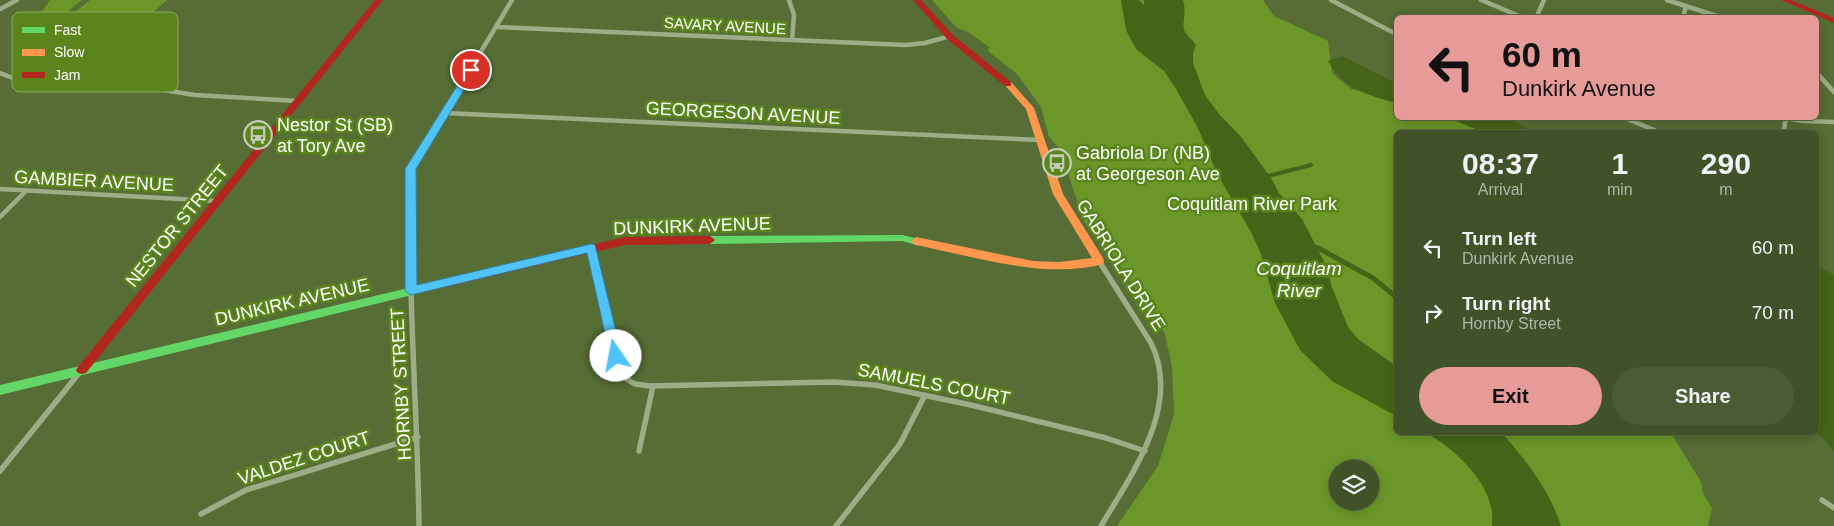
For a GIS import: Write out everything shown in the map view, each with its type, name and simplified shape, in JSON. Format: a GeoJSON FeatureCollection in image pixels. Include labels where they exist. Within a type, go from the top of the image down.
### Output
{"type":"FeatureCollection","features":[{"type":"Feature","properties":{"kind":"street"},"geometry":{"type":"LineString","coordinates":[[0,9],[17,0]]}},
{"type":"Feature","properties":{"kind":"street","name":"NESTOR STREET"},"geometry":{"type":"LineString","coordinates":[[0,471],[379,0]]}},
{"type":"Feature","properties":{"kind":"street","name":"HORNBY STREET"},"geometry":{"type":"LineString","coordinates":[[419,526],[418,437],[411,291],[410,169],[512,0]]}},
{"type":"Feature","properties":{"kind":"street"},"geometry":{"type":"LineString","coordinates":[[789,0],[794,15],[792,40]]}},
{"type":"Feature","properties":{"kind":"street","name":"GABRIOLA DRIVE"},"geometry":{"type":"LineString","coordinates":[[917,0],[950,36],[1014,87],[1030,108],[1058,194],[1149,340],[1156,355],[1159,370],[1159,393],[1156,414],[1145,451],[1101,526]]}},
{"type":"Feature","properties":{"kind":"street"},"geometry":{"type":"LineString","coordinates":[[1331,0],[1394,33]]}},
{"type":"Feature","properties":{"kind":"street"},"geometry":{"type":"LineString","coordinates":[[1481,0],[1517,15]]}},
{"type":"Feature","properties":{"kind":"street"},"geometry":{"type":"LineString","coordinates":[[1537,15],[1544,0]]}},
{"type":"Feature","properties":{"kind":"street"},"geometry":{"type":"LineString","coordinates":[[1667,0],[1714,15]]}},
{"type":"Feature","properties":{"kind":"street"},"geometry":{"type":"LineString","coordinates":[[1785,0],[1834,21]]}},
{"type":"Feature","properties":{"kind":"street"},"geometry":{"type":"LineString","coordinates":[[1684,15],[1686,6]]}},
{"type":"Feature","properties":{"kind":"street","name":"SAVARY AVENUE"},"geometry":{"type":"LineString","coordinates":[[498,26],[906,45],[925,43],[950,36]]}},
{"type":"Feature","properties":{"kind":"street"},"geometry":{"type":"LineString","coordinates":[[0,73],[12,78]]}},
{"type":"Feature","properties":{"kind":"street"},"geometry":{"type":"LineString","coordinates":[[1819,75],[1834,92]]}},
{"type":"Feature","properties":{"kind":"street"},"geometry":{"type":"LineString","coordinates":[[176,92],[195,95],[298,101]]}},
{"type":"Feature","properties":{"kind":"street","name":"GEORGESON AVENUE"},"geometry":{"type":"LineString","coordinates":[[445,113],[1040,140]]}},
{"type":"Feature","properties":{"kind":"street"},"geometry":{"type":"LineString","coordinates":[[1630,120],[1654,130]]}},
{"type":"Feature","properties":{"kind":"street"},"geometry":{"type":"LineString","coordinates":[[1810,120],[1834,122]]}},
{"type":"Feature","properties":{"kind":"street","name":"GAMBIER AVENUE"},"geometry":{"type":"LineString","coordinates":[[0,190],[217,201]]}},
{"type":"Feature","properties":{"kind":"street"},"geometry":{"type":"LineString","coordinates":[[0,217],[26,191]]}},
{"type":"Feature","properties":{"kind":"street","name":"DUNKIRK AVENUE"},"geometry":{"type":"LineString","coordinates":[[0,390],[613,243],[639,240],[902,238],[1033,264],[1059,266],[1099,261]]}},
{"type":"Feature","properties":{"kind":"street","name":"SAMUELS COURT"},"geometry":{"type":"LineString","coordinates":[[591,248],[620,375],[635,384],[653,386],[834,382],[875,385],[1106,438],[1145,451]]}},
{"type":"Feature","properties":{"kind":"street"},"geometry":{"type":"LineString","coordinates":[[639,451],[653,386]]}},
{"type":"Feature","properties":{"kind":"street"},"geometry":{"type":"LineString","coordinates":[[836,526],[900,444],[925,395]]}},
{"type":"Feature","properties":{"kind":"street","name":"VALDEZ COURT"},"geometry":{"type":"LineString","coordinates":[[201,514],[246,490],[418,437]]}},
{"type":"Feature","properties":{"kind":"street"},"geometry":{"type":"LineString","coordinates":[[1822,500],[1834,508]]}},
{"type":"Feature","properties":{"kind":"green space"},"geometry":{"type":"Polygon","coordinates":[[[50,0],[82,0],[67,12],[42,12],[50,0]]]}},
{"type":"Feature","properties":{"kind":"green space"},"geometry":{"type":"Polygon","coordinates":[[[90,0],[167,0],[153,12],[75,12],[90,0]]]}},
{"type":"Feature","properties":{"kind":"green space","name":"Coquitlam River Park"},"geometry":{"type":"Polygon","coordinates":[[[932,0],[1263,0],[1274,16],[1328,41],[1332,73],[1351,89],[1394,99],[1394,120],[1455,120],[1484,130],[1394,130],[1394,435],[1672,435],[1701,482],[1703,493],[1712,508],[1708,526],[1117,526],[1158,466],[1174,414],[1172,367],[1165,334],[1114,257],[1084,221],[1069,177],[1065,155],[1049,137],[1041,107],[1017,74],[988,51],[989,47],[968,32],[957,28],[932,0]]]}},
{"type":"Feature","properties":{"kind":"water","name":"Coquitlam River"},"geometry":{"type":"Polygon","coordinates":[[[1121,0],[1139,0],[1144,5],[1144,0],[1183,0],[1184,29],[1196,45],[1193,53],[1193,63],[1205,95],[1219,114],[1242,138],[1271,178],[1279,193],[1302,219],[1328,269],[1331,285],[1348,327],[1358,339],[1394,365],[1394,415],[1332,381],[1300,350],[1275,303],[1261,254],[1251,232],[1217,174],[1198,128],[1164,71],[1137,50],[1126,30],[1121,0]]]}},
{"type":"Feature","properties":{"kind":"water"},"geometry":{"type":"Polygon","coordinates":[[[1342,56],[1394,82],[1394,102],[1357,90],[1334,71],[1328,61],[1342,56]]]}},
{"type":"Feature","properties":{"kind":"water"},"geometry":{"type":"Polygon","coordinates":[[[1453,120],[1502,120],[1517,122],[1528,130],[1478,130],[1453,120]]]}},
{"type":"Feature","properties":{"kind":"water"},"geometry":{"type":"Polygon","coordinates":[[[1819,267],[1834,275],[1834,451],[1819,434],[1819,267]]]}},
{"type":"Feature","properties":{"kind":"water"},"geometry":{"type":"Polygon","coordinates":[[[1429,435],[1504,435],[1544,488],[1561,526],[1492,526],[1492,512],[1488,496],[1482,485],[1456,454],[1429,435]]]}},
{"type":"Feature","properties":{"kind":"waterway"},"geometry":{"type":"LineString","coordinates":[[1264,177],[1311,165]]}},
{"type":"Feature","properties":{"kind":"waterway"},"geometry":{"type":"LineString","coordinates":[[1312,247],[1318,248],[1373,278],[1394,295]]}},
{"type":"Feature","properties":{"kind":"traffic: fast"},"geometry":{"type":"LineString","coordinates":[[710,240],[902,238],[916,241]]}},
{"type":"Feature","properties":{"kind":"traffic: fast"},"geometry":{"type":"LineString","coordinates":[[0,390],[425,288]]}},
{"type":"Feature","properties":{"kind":"traffic: slow"},"geometry":{"type":"LineString","coordinates":[[916,241],[1033,265],[1059,266],[1099,261],[1058,194],[1030,108],[1008,84]]}},
{"type":"Feature","properties":{"kind":"traffic: jam"},"geometry":{"type":"LineString","coordinates":[[82,370],[379,0]]}},
{"type":"Feature","properties":{"kind":"traffic: jam"},"geometry":{"type":"LineString","coordinates":[[917,0],[950,37],[1008,84]]}},
{"type":"Feature","properties":{"kind":"traffic: jam"},"geometry":{"type":"LineString","coordinates":[[1785,0],[1834,21]]}},
{"type":"Feature","properties":{"kind":"traffic: jam"},"geometry":{"type":"LineString","coordinates":[[425,288],[625,241],[710,240]]}},
{"type":"Feature","properties":{"kind":"place","name":"Nestor St (SB) at Tory Ave"},"geometry":{"type":"Point","coordinates":[258,135]}},
{"type":"Feature","properties":{"kind":"place","name":"Gabriola Dr (NB) at Georgeson Ave"},"geometry":{"type":"Point","coordinates":[1057,163]}},
{"type":"Feature","properties":{"kind":"route"},"geometry":{"type":"LineString","coordinates":[[471,70],[410,169],[411,291],[591,248],[616,356]]}}]}
